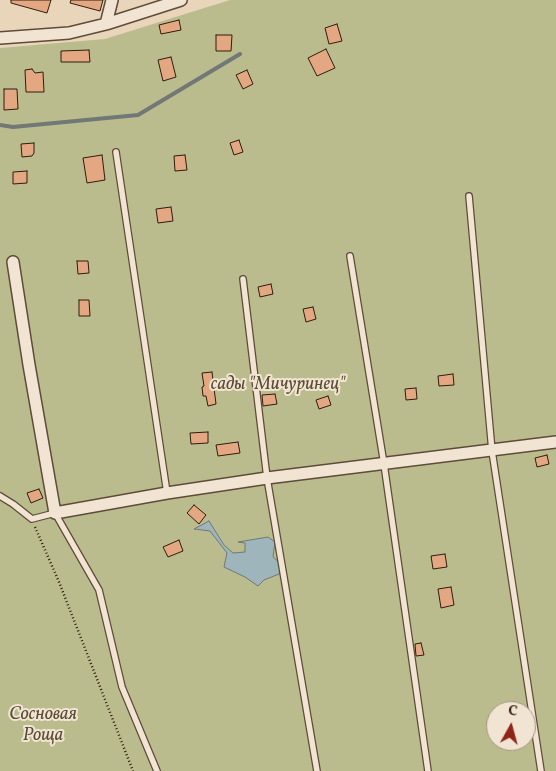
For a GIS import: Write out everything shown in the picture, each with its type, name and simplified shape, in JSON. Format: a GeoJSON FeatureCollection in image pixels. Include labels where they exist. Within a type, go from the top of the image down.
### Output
{"type":"FeatureCollection","features":[{"type":"Feature","properties":{"kind":"street"},"geometry":{"type":"LineString","coordinates":[[106,24],[112,0]]}},
{"type":"Feature","properties":{"kind":"street"},"geometry":{"type":"LineString","coordinates":[[0,38],[69,33],[106,24],[180,0]]}},
{"type":"Feature","properties":{"kind":"street"},"geometry":{"type":"LineString","coordinates":[[13,262],[55,513],[267,478],[556,442]]}},
{"type":"Feature","properties":{"kind":"lane"},"geometry":{"type":"LineString","coordinates":[[116,152],[167,493]]}},
{"type":"Feature","properties":{"kind":"lane"},"geometry":{"type":"LineString","coordinates":[[469,196],[492,451],[541,771]]}},
{"type":"Feature","properties":{"kind":"lane"},"geometry":{"type":"LineString","coordinates":[[350,256],[384,464],[428,771]]}},
{"type":"Feature","properties":{"kind":"lane"},"geometry":{"type":"LineString","coordinates":[[242,279],[267,478],[317,771]]}},
{"type":"Feature","properties":{"kind":"lane"},"geometry":{"type":"LineString","coordinates":[[0,496],[32,519],[55,513],[98,590],[122,687],[157,771]]}},
{"type":"Feature","properties":{"kind":"path"},"geometry":{"type":"LineString","coordinates":[[32,519],[59,582],[133,771]]}},
{"type":"Feature","properties":{"kind":"green space","name":"сады \"Мичуринец\""},"geometry":{"type":"Polygon","coordinates":[[[230,0],[556,0],[556,771],[0,771],[0,48],[105,39],[230,0]]]}},
{"type":"Feature","properties":{"kind":"water"},"geometry":{"type":"Polygon","coordinates":[[[209,521],[224,545],[233,553],[245,552],[245,543],[238,542],[268,537],[275,542],[273,557],[281,564],[279,574],[264,580],[258,586],[245,577],[224,567],[227,553],[210,531],[194,529],[209,521]]]}},
{"type":"Feature","properties":{"kind":"building"},"geometry":{"type":"Polygon","coordinates":[[[11,0],[51,0],[47,13],[11,3],[11,0]]]}},
{"type":"Feature","properties":{"kind":"building"},"geometry":{"type":"Polygon","coordinates":[[[71,0],[103,0],[100,11],[70,3],[71,0]]]}},
{"type":"Feature","properties":{"kind":"building"},"geometry":{"type":"Polygon","coordinates":[[[179,20],[181,30],[161,34],[159,25],[179,20]]]}},
{"type":"Feature","properties":{"kind":"building"},"geometry":{"type":"Polygon","coordinates":[[[337,24],[342,41],[329,44],[325,28],[337,24]]]}},
{"type":"Feature","properties":{"kind":"building"},"geometry":{"type":"Polygon","coordinates":[[[216,35],[232,35],[231,51],[216,51],[216,35]]]}},
{"type":"Feature","properties":{"kind":"building"},"geometry":{"type":"Polygon","coordinates":[[[326,49],[335,68],[317,76],[308,58],[326,49]]]}},
{"type":"Feature","properties":{"kind":"building"},"geometry":{"type":"Polygon","coordinates":[[[89,50],[90,62],[61,62],[61,51],[89,50]]]}},
{"type":"Feature","properties":{"kind":"building"},"geometry":{"type":"Polygon","coordinates":[[[171,57],[176,77],[163,81],[158,60],[171,57]]]}},
{"type":"Feature","properties":{"kind":"building"},"geometry":{"type":"Polygon","coordinates":[[[32,69],[35,73],[43,72],[44,92],[26,92],[25,70],[32,69]]]}},
{"type":"Feature","properties":{"kind":"building"},"geometry":{"type":"Polygon","coordinates":[[[247,70],[253,84],[243,89],[236,75],[247,70]]]}},
{"type":"Feature","properties":{"kind":"building"},"geometry":{"type":"Polygon","coordinates":[[[4,89],[17,89],[18,109],[4,110],[4,89]]]}},
{"type":"Feature","properties":{"kind":"building"},"geometry":{"type":"Polygon","coordinates":[[[239,140],[243,152],[234,155],[230,143],[239,140]]]}},
{"type":"Feature","properties":{"kind":"building"},"geometry":{"type":"Polygon","coordinates":[[[34,143],[34,153],[32,156],[22,157],[21,144],[34,143]]]}},
{"type":"Feature","properties":{"kind":"building"},"geometry":{"type":"Polygon","coordinates":[[[102,155],[105,180],[87,183],[83,158],[102,155]]]}},
{"type":"Feature","properties":{"kind":"building"},"geometry":{"type":"Polygon","coordinates":[[[185,155],[187,170],[175,171],[174,156],[185,155]]]}},
{"type":"Feature","properties":{"kind":"building"},"geometry":{"type":"Polygon","coordinates":[[[27,171],[27,183],[13,184],[13,172],[27,171]]]}},
{"type":"Feature","properties":{"kind":"building"},"geometry":{"type":"Polygon","coordinates":[[[171,207],[173,221],[158,223],[156,209],[171,207]]]}},
{"type":"Feature","properties":{"kind":"building"},"geometry":{"type":"Polygon","coordinates":[[[77,261],[88,261],[89,273],[78,274],[77,261]]]}},
{"type":"Feature","properties":{"kind":"building"},"geometry":{"type":"Polygon","coordinates":[[[271,284],[273,294],[260,297],[258,287],[271,284]]]}},
{"type":"Feature","properties":{"kind":"building"},"geometry":{"type":"Polygon","coordinates":[[[79,300],[89,300],[90,316],[79,316],[79,300]]]}},
{"type":"Feature","properties":{"kind":"building"},"geometry":{"type":"Polygon","coordinates":[[[313,307],[316,319],[306,322],[303,309],[313,307]]]}},
{"type":"Feature","properties":{"kind":"building"},"geometry":{"type":"Polygon","coordinates":[[[212,372],[216,404],[208,406],[206,396],[203,396],[202,373],[212,372]]]}},
{"type":"Feature","properties":{"kind":"building"},"geometry":{"type":"Polygon","coordinates":[[[453,374],[454,385],[439,386],[438,376],[453,374]]]}},
{"type":"Feature","properties":{"kind":"building"},"geometry":{"type":"Polygon","coordinates":[[[416,388],[417,399],[406,400],[405,389],[416,388]]]}},
{"type":"Feature","properties":{"kind":"building"},"geometry":{"type":"Polygon","coordinates":[[[275,394],[277,404],[263,406],[262,395],[275,394]]]}},
{"type":"Feature","properties":{"kind":"building"},"geometry":{"type":"Polygon","coordinates":[[[328,396],[331,405],[319,409],[316,400],[328,396]]]}},
{"type":"Feature","properties":{"kind":"building"},"geometry":{"type":"Polygon","coordinates":[[[208,432],[208,443],[191,444],[190,433],[208,432]]]}},
{"type":"Feature","properties":{"kind":"building"},"geometry":{"type":"Polygon","coordinates":[[[238,442],[240,453],[218,456],[216,445],[238,442]]]}},
{"type":"Feature","properties":{"kind":"building"},"geometry":{"type":"Polygon","coordinates":[[[547,455],[549,464],[537,467],[535,458],[547,455]]]}},
{"type":"Feature","properties":{"kind":"building"},"geometry":{"type":"Polygon","coordinates":[[[39,489],[43,498],[31,503],[27,493],[39,489]]]}},
{"type":"Feature","properties":{"kind":"building"},"geometry":{"type":"Polygon","coordinates":[[[194,505],[206,515],[199,524],[187,513],[194,505]]]}},
{"type":"Feature","properties":{"kind":"building"},"geometry":{"type":"Polygon","coordinates":[[[179,540],[183,551],[168,557],[163,547],[179,540]]]}},
{"type":"Feature","properties":{"kind":"building"},"geometry":{"type":"Polygon","coordinates":[[[445,554],[447,567],[433,569],[431,556],[445,554]]]}},
{"type":"Feature","properties":{"kind":"building"},"geometry":{"type":"Polygon","coordinates":[[[451,587],[454,605],[441,608],[438,589],[451,587]]]}},
{"type":"Feature","properties":{"kind":"building"},"geometry":{"type":"Polygon","coordinates":[[[421,643],[424,655],[416,656],[415,644],[421,643]]]}},
{"type":"Feature","properties":{"kind":"waterway"},"geometry":{"type":"LineString","coordinates":[[0,125],[13,127],[138,115],[240,54]]}},
{"type":"Feature","properties":{"kind":"park label","name":"Сосновая Роща"},"geometry":{"type":"Point","coordinates":[43,726]}}]}
